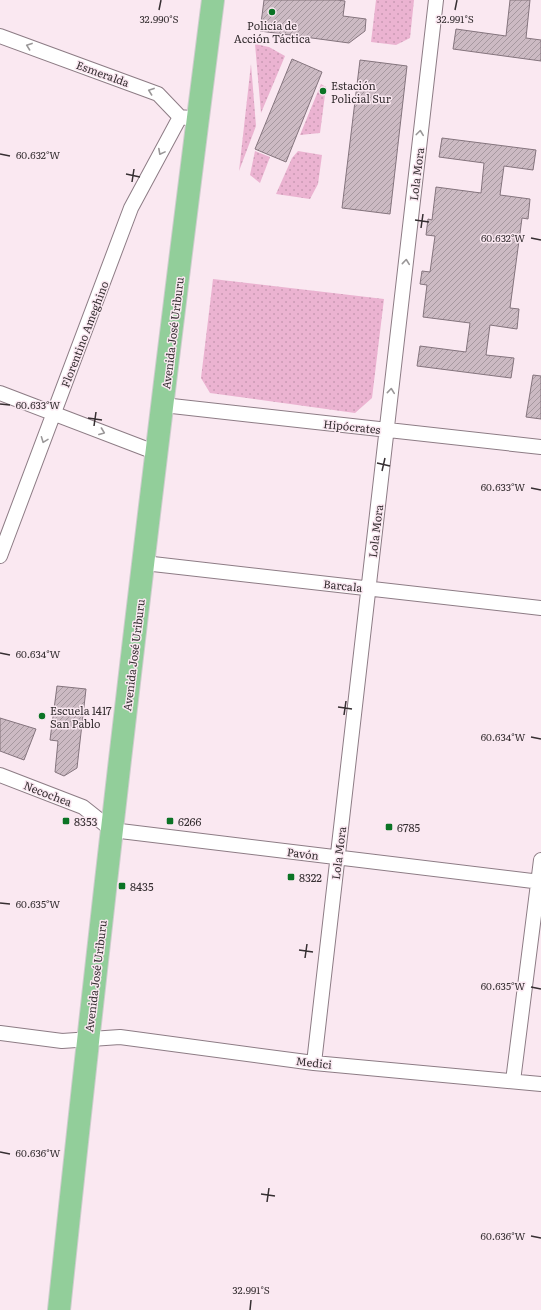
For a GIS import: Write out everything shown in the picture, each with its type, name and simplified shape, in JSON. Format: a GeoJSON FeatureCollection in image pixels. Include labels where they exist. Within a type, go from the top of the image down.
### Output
{"type":"FeatureCollection","features":[{"type":"Feature","properties":{"kind":"main road","name":"Avenida José Uriburu"},"geometry":{"type":"LineString","coordinates":[[59,1310],[112,830],[163,405],[189,118],[213,0]]}},
{"type":"Feature","properties":{"kind":"street","name":"Lola Mora"},"geometry":{"type":"LineString","coordinates":[[314,1063],[436,0]]}},
{"type":"Feature","properties":{"kind":"street","name":"Esmeralda"},"geometry":{"type":"LineString","coordinates":[[0,36],[158,94],[189,118]]}},
{"type":"Feature","properties":{"kind":"street","name":"Florentino Ameghino"},"geometry":{"type":"LineString","coordinates":[[0,556],[131,208],[189,118]]}},
{"type":"Feature","properties":{"kind":"street"},"geometry":{"type":"LineString","coordinates":[[0,393],[157,453]]}},
{"type":"Feature","properties":{"kind":"street","name":"Hipócrates"},"geometry":{"type":"LineString","coordinates":[[163,405],[541,447]]}},
{"type":"Feature","properties":{"kind":"street","name":"Barcala"},"geometry":{"type":"LineString","coordinates":[[144,563],[541,608]]}},
{"type":"Feature","properties":{"kind":"street","name":"Necochea"},"geometry":{"type":"LineString","coordinates":[[0,775],[83,807],[112,830]]}},
{"type":"Feature","properties":{"kind":"street","name":"Pavón"},"geometry":{"type":"LineString","coordinates":[[112,830],[540,882]]}},
{"type":"Feature","properties":{"kind":"street"},"geometry":{"type":"LineString","coordinates":[[513,1081],[540,882],[541,860]]}},
{"type":"Feature","properties":{"kind":"street","name":"Medici"},"geometry":{"type":"LineString","coordinates":[[0,1032],[62,1041],[120,1037],[314,1063],[541,1084]]}},
{"type":"Feature","properties":{"kind":"shaded area"},"geometry":{"type":"Polygon","coordinates":[[[376,0],[414,0],[410,38],[396,45],[371,42],[376,0]]]}},
{"type":"Feature","properties":{"kind":"shaded area"},"geometry":{"type":"Polygon","coordinates":[[[255,44],[269,47],[285,56],[261,113],[255,44]]]}},
{"type":"Feature","properties":{"kind":"shaded area"},"geometry":{"type":"Polygon","coordinates":[[[251,64],[256,126],[239,171],[251,64]]]}},
{"type":"Feature","properties":{"kind":"shaded area"},"geometry":{"type":"Polygon","coordinates":[[[321,84],[326,87],[320,133],[300,135],[321,84]]]}},
{"type":"Feature","properties":{"kind":"shaded area"},"geometry":{"type":"Polygon","coordinates":[[[255,151],[270,157],[260,183],[250,175],[255,151]]]}},
{"type":"Feature","properties":{"kind":"shaded area"},"geometry":{"type":"Polygon","coordinates":[[[298,151],[322,155],[318,184],[310,199],[276,194],[292,158],[298,151]]]}},
{"type":"Feature","properties":{"kind":"shaded area"},"geometry":{"type":"Polygon","coordinates":[[[213,279],[384,299],[372,398],[355,413],[210,393],[201,378],[213,279]]]}},
{"type":"Feature","properties":{"kind":"building"},"geometry":{"type":"Polygon","coordinates":[[[264,0],[345,1],[343,16],[366,19],[365,31],[349,43],[260,31],[264,0]]]}},
{"type":"Feature","properties":{"kind":"building"},"geometry":{"type":"Polygon","coordinates":[[[510,0],[530,0],[526,38],[541,40],[541,61],[453,49],[456,29],[506,36],[510,0]]]}},
{"type":"Feature","properties":{"kind":"building"},"geometry":{"type":"Polygon","coordinates":[[[292,59],[322,72],[286,162],[255,149],[292,59]]]}},
{"type":"Feature","properties":{"kind":"building"},"geometry":{"type":"Polygon","coordinates":[[[360,60],[407,66],[390,214],[342,208],[360,60]]]}},
{"type":"Feature","properties":{"kind":"building"},"geometry":{"type":"Polygon","coordinates":[[[442,138],[536,150],[533,170],[504,166],[500,195],[530,199],[528,219],[522,218],[510,308],[519,309],[517,329],[490,325],[486,355],[514,358],[511,378],[417,366],[420,346],[466,352],[470,323],[423,317],[427,285],[420,284],[422,271],[430,272],[435,236],[426,235],[428,219],[432,220],[436,187],[481,193],[484,163],[439,157],[442,138]]]}},
{"type":"Feature","properties":{"kind":"building"},"geometry":{"type":"Polygon","coordinates":[[[533,375],[541,376],[541,419],[526,417],[533,375]]]}},
{"type":"Feature","properties":{"kind":"building"},"geometry":{"type":"Polygon","coordinates":[[[57,686],[86,689],[77,768],[64,776],[55,772],[58,741],[50,740],[57,686]]]}},
{"type":"Feature","properties":{"kind":"building"},"geometry":{"type":"Polygon","coordinates":[[[0,718],[36,729],[24,760],[0,751],[0,718]]]}},
{"type":"Feature","properties":{"kind":"place","name":"Policía de Acción Táctica"},"geometry":{"type":"Point","coordinates":[272,12]}},
{"type":"Feature","properties":{"kind":"place","name":"Estación Policial Sur"},"geometry":{"type":"Point","coordinates":[323,91]}},
{"type":"Feature","properties":{"kind":"place","name":"Escuela 1417 San Pablo"},"geometry":{"type":"Point","coordinates":[42,716]}},
{"type":"Feature","properties":{"kind":"place","name":"8353"},"geometry":{"type":"Point","coordinates":[66,821]}},
{"type":"Feature","properties":{"kind":"place","name":"6266"},"geometry":{"type":"Point","coordinates":[170,821]}},
{"type":"Feature","properties":{"kind":"place","name":"6785"},"geometry":{"type":"Point","coordinates":[389,827]}},
{"type":"Feature","properties":{"kind":"place","name":"8322"},"geometry":{"type":"Point","coordinates":[291,877]}},
{"type":"Feature","properties":{"kind":"place","name":"8435"},"geometry":{"type":"Point","coordinates":[122,886]}}]}
